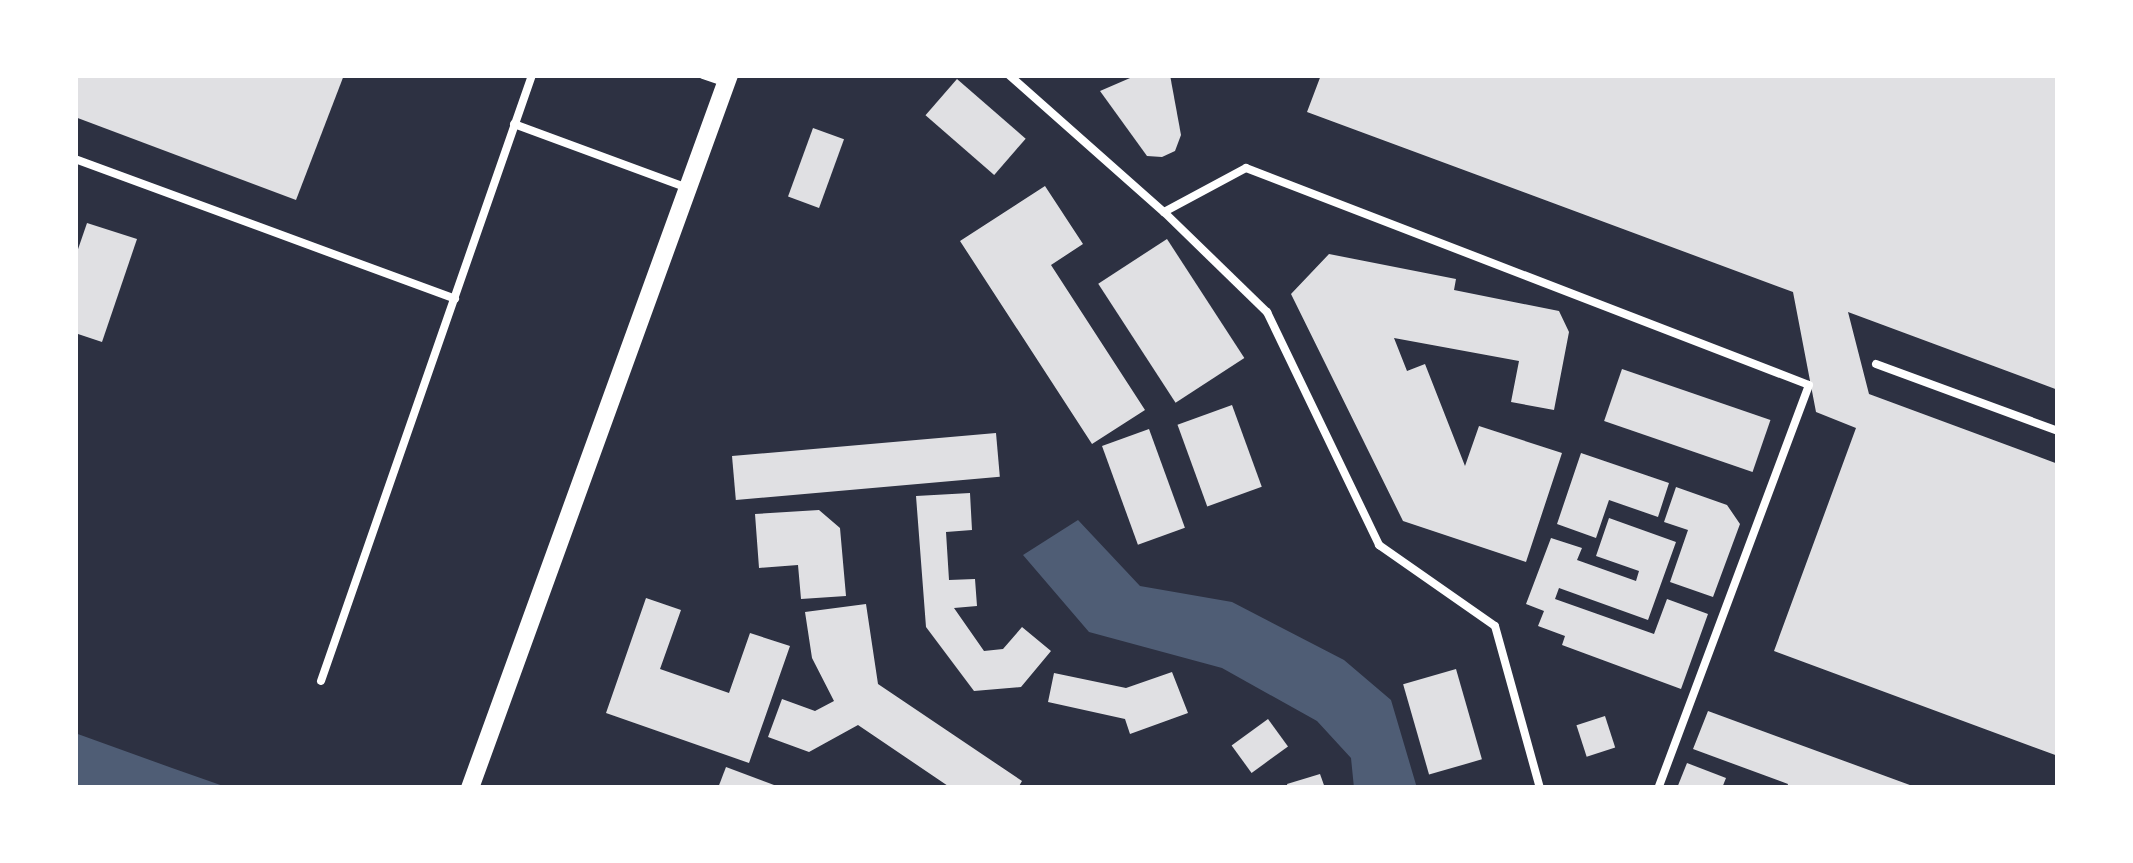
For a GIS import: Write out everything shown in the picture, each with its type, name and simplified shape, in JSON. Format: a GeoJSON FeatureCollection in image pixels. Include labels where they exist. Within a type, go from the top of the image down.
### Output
{"type":"FeatureCollection","features":[{"type":"Feature","properties":{"kind":"street"},"geometry":{"type":"LineString","coordinates":[[470,788],[728,79]]}},
{"type":"Feature","properties":{"kind":"lane"},"geometry":{"type":"LineString","coordinates":[[321,680],[532,75]]}},
{"type":"Feature","properties":{"kind":"lane"},"geometry":{"type":"LineString","coordinates":[[703,75],[728,79]]}},
{"type":"Feature","properties":{"kind":"lane"},"geometry":{"type":"LineString","coordinates":[[1008,75],[1164,212],[1267,312],[1379,545],[1495,626],[1540,788]]}},
{"type":"Feature","properties":{"kind":"lane"},"geometry":{"type":"LineString","coordinates":[[514,124],[688,188]]}},
{"type":"Feature","properties":{"kind":"lane"},"geometry":{"type":"LineString","coordinates":[[75,159],[455,300]]}},
{"type":"Feature","properties":{"kind":"lane"},"geometry":{"type":"LineString","coordinates":[[1164,212],[1246,168],[1809,384],[1658,788]]}},
{"type":"Feature","properties":{"kind":"lane"},"geometry":{"type":"LineString","coordinates":[[1876,364],[2058,431]]}},
{"type":"Feature","properties":{"kind":"water"},"geometry":{"type":"Polygon","coordinates":[[[1078,520],[1140,586],[1232,602],[1344,660],[1391,700],[1417,788],[1354,788],[1351,758],[1317,721],[1222,668],[1089,632],[1023,555],[1078,520]]]}},
{"type":"Feature","properties":{"kind":"water"},"geometry":{"type":"Polygon","coordinates":[[[75,733],[172,768],[229,788],[75,788],[75,733]]]}},
{"type":"Feature","properties":{"kind":"building"},"geometry":{"type":"Polygon","coordinates":[[[75,75],[344,75],[296,200],[75,117],[75,75]]]}},
{"type":"Feature","properties":{"kind":"building"},"geometry":{"type":"Polygon","coordinates":[[[1137,75],[1170,75],[1181,135],[1175,151],[1162,157],[1147,156],[1100,91],[1137,75]]]}},
{"type":"Feature","properties":{"kind":"building"},"geometry":{"type":"Polygon","coordinates":[[[1321,75],[2058,75],[2058,390],[1848,312],[1869,394],[2058,464],[2058,756],[1774,651],[1856,428],[1816,412],[1793,292],[1307,112],[1321,75]]]}},
{"type":"Feature","properties":{"kind":"building"},"geometry":{"type":"Polygon","coordinates":[[[957,79],[1026,139],[994,175],[926,115],[957,79]]]}},
{"type":"Feature","properties":{"kind":"building"},"geometry":{"type":"Polygon","coordinates":[[[813,128],[844,139],[819,208],[788,197],[813,128]]]}},
{"type":"Feature","properties":{"kind":"building"},"geometry":{"type":"Polygon","coordinates":[[[1045,186],[1083,244],[1051,265],[1145,410],[1092,444],[960,241],[1045,186]]]}},
{"type":"Feature","properties":{"kind":"building"},"geometry":{"type":"Polygon","coordinates":[[[87,223],[137,239],[102,342],[75,333],[75,258],[87,223]]]}},
{"type":"Feature","properties":{"kind":"building"},"geometry":{"type":"Polygon","coordinates":[[[1167,239],[1244,358],[1176,403],[1098,284],[1167,239]]]}},
{"type":"Feature","properties":{"kind":"building"},"geometry":{"type":"Polygon","coordinates":[[[1329,254],[1456,279],[1454,290],[1559,311],[1569,332],[1554,410],[1511,402],[1519,361],[1394,338],[1407,371],[1425,364],[1465,466],[1479,426],[1562,453],[1526,562],[1403,521],[1291,294],[1329,254]]]}},
{"type":"Feature","properties":{"kind":"building"},"geometry":{"type":"Polygon","coordinates":[[[1622,369],[1770,420],[1753,472],[1604,421],[1622,369]]]}},
{"type":"Feature","properties":{"kind":"building"},"geometry":{"type":"Polygon","coordinates":[[[1232,405],[1262,487],[1207,507],[1177,425],[1232,405]]]}},
{"type":"Feature","properties":{"kind":"building"},"geometry":{"type":"Polygon","coordinates":[[[1149,429],[1185,528],[1138,545],[1102,446],[1149,429]]]}},
{"type":"Feature","properties":{"kind":"building"},"geometry":{"type":"Polygon","coordinates":[[[996,433],[1000,477],[736,500],[732,456],[996,433]]]}},
{"type":"Feature","properties":{"kind":"building"},"geometry":{"type":"Polygon","coordinates":[[[1581,453],[1669,483],[1658,517],[1609,500],[1596,538],[1557,524],[1581,453]]]}},
{"type":"Feature","properties":{"kind":"building"},"geometry":{"type":"Polygon","coordinates":[[[1676,487],[1727,505],[1740,524],[1713,597],[1670,582],[1688,530],[1664,522],[1676,487]]]}},
{"type":"Feature","properties":{"kind":"building"},"geometry":{"type":"Polygon","coordinates":[[[970,493],[972,530],[946,532],[949,580],[975,579],[977,606],[954,608],[984,651],[1003,649],[1022,627],[1051,651],[1021,687],[974,691],[926,627],[916,496],[970,493]]]}},
{"type":"Feature","properties":{"kind":"building"},"geometry":{"type":"Polygon","coordinates":[[[819,510],[840,528],[846,596],[801,599],[798,565],[759,568],[755,514],[819,510]]]}},
{"type":"Feature","properties":{"kind":"building"},"geometry":{"type":"Polygon","coordinates":[[[1609,518],[1676,542],[1648,620],[1559,588],[1555,599],[1654,634],[1667,599],[1708,614],[1681,689],[1562,645],[1565,636],[1538,626],[1544,611],[1526,604],[1551,538],[1582,548],[1577,560],[1636,581],[1639,571],[1596,556],[1609,518]]]}},
{"type":"Feature","properties":{"kind":"building"},"geometry":{"type":"Polygon","coordinates":[[[646,598],[681,610],[660,669],[729,693],[750,633],[790,646],[749,763],[606,713],[646,598]]]}},
{"type":"Feature","properties":{"kind":"building"},"geometry":{"type":"Polygon","coordinates":[[[866,604],[878,684],[1022,781],[1018,788],[951,788],[858,725],[809,752],[768,737],[782,699],[815,711],[834,701],[812,658],[805,612],[866,604]]]}},
{"type":"Feature","properties":{"kind":"building"},"geometry":{"type":"Polygon","coordinates":[[[1456,669],[1482,759],[1429,775],[1403,684],[1456,669]]]}},
{"type":"Feature","properties":{"kind":"building"},"geometry":{"type":"Polygon","coordinates":[[[1172,672],[1188,713],[1130,734],[1125,719],[1048,702],[1054,673],[1126,688],[1172,672]]]}},
{"type":"Feature","properties":{"kind":"building"},"geometry":{"type":"Polygon","coordinates":[[[1708,711],[1918,788],[1787,788],[1788,784],[1693,749],[1708,711]]]}},
{"type":"Feature","properties":{"kind":"building"},"geometry":{"type":"Polygon","coordinates":[[[1605,716],[1615,747],[1587,757],[1576,725],[1605,716]]]}},
{"type":"Feature","properties":{"kind":"building"},"geometry":{"type":"Polygon","coordinates":[[[1268,719],[1288,747],[1252,773],[1232,745],[1268,719]]]}},
{"type":"Feature","properties":{"kind":"building"},"geometry":{"type":"Polygon","coordinates":[[[1687,763],[1726,778],[1722,788],[1677,788],[1687,763]]]}},
{"type":"Feature","properties":{"kind":"building"},"geometry":{"type":"Polygon","coordinates":[[[726,767],[782,788],[718,788],[726,767]]]}},
{"type":"Feature","properties":{"kind":"building"},"geometry":{"type":"Polygon","coordinates":[[[1320,774],[1325,788],[1288,788],[1287,784],[1320,774]]]}}]}
